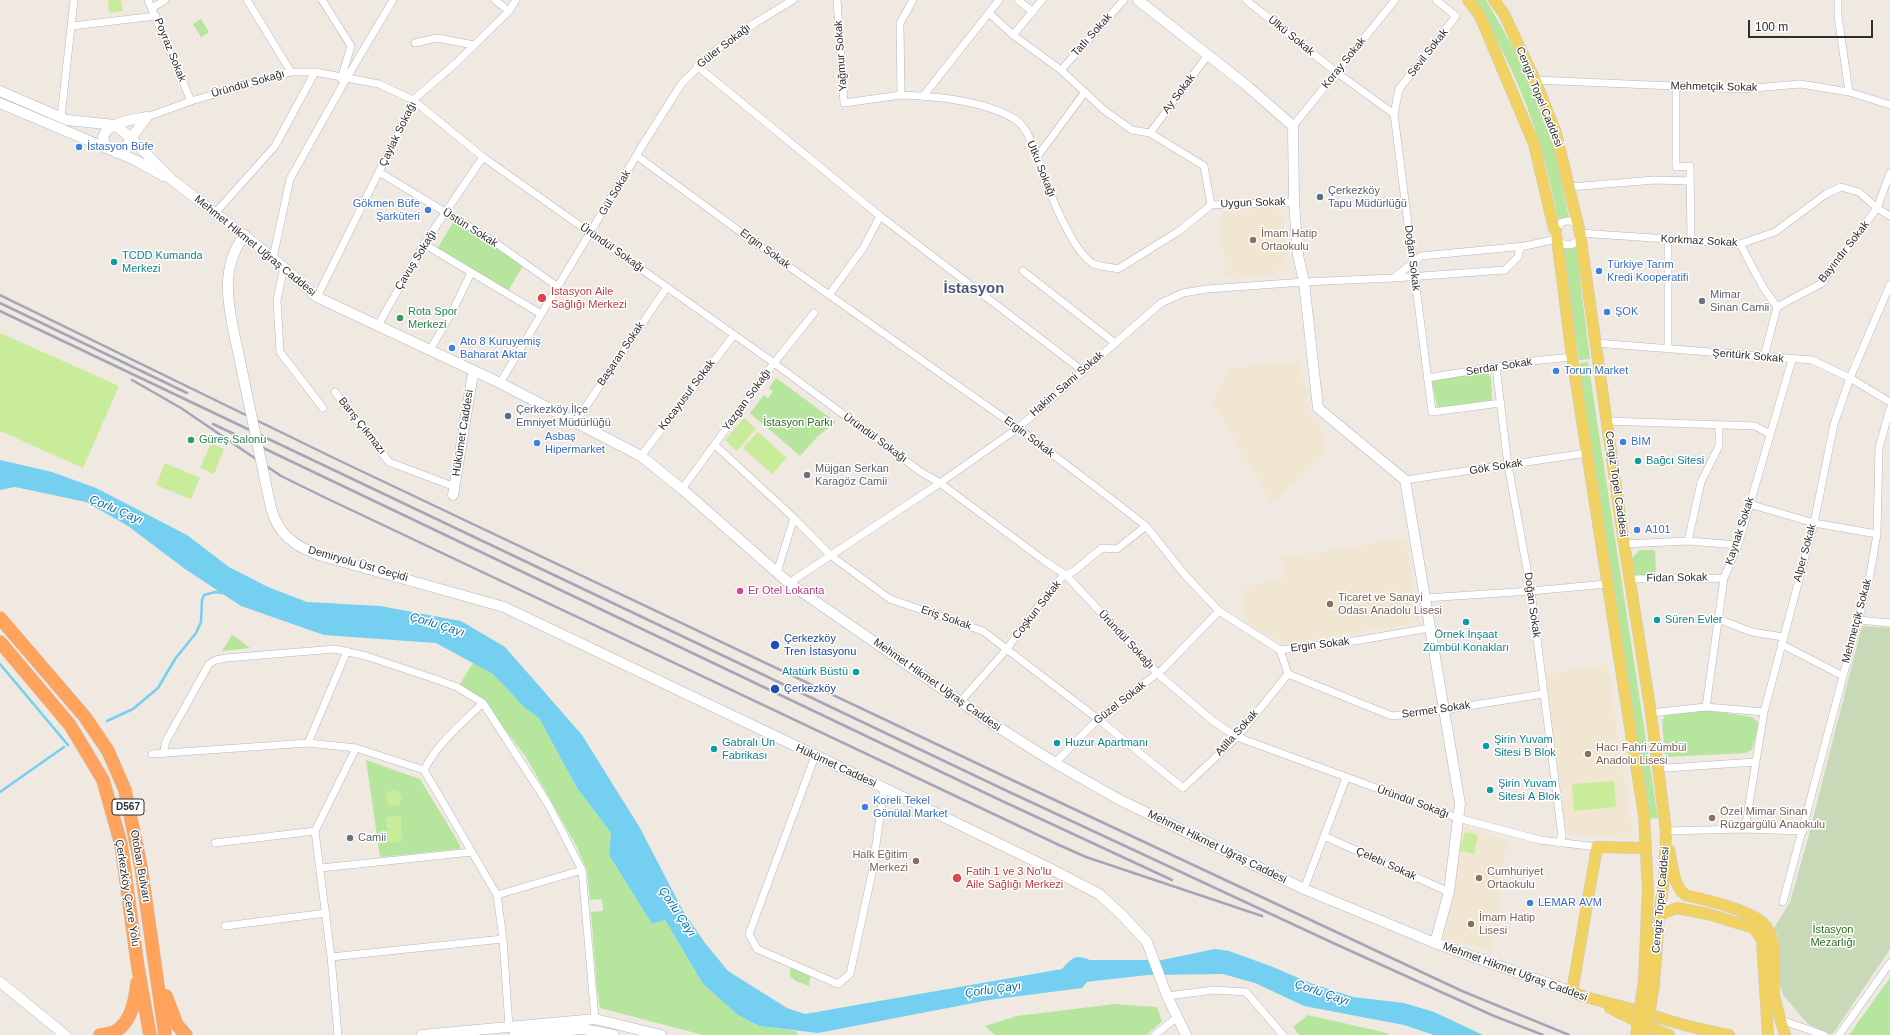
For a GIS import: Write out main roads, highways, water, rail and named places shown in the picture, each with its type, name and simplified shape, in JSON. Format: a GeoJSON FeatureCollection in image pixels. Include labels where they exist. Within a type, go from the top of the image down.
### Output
{"type":"FeatureCollection","features":[{"type":"Feature","properties":{"kind":"highway","name":"Otoban Bulvarı"},"geometry":{"type":"LineString","coordinates":[[0,618],[84,717],[108,751],[125,790],[141,867],[156,962],[165,1035]]}},
{"type":"Feature","properties":{"kind":"highway","name":"Çerkezköy Çevre Yolu"},"geometry":{"type":"LineString","coordinates":[[0,642],[70,725],[103,780],[121,844],[138,968],[150,1035]]}},
{"type":"Feature","properties":{"kind":"highway"},"geometry":{"type":"LineString","coordinates":[[156,962],[172,1013],[177,1025],[186,1035]]}},
{"type":"Feature","properties":{"kind":"highway"},"geometry":{"type":"LineString","coordinates":[[100,1035],[116,1032],[128,1018],[134,1002],[138,968]]}},
{"type":"Feature","properties":{"kind":"main road","name":"Cengiz Topel Caddesi"},"geometry":{"type":"LineString","coordinates":[[1468,0],[1480,16],[1534,144],[1557,235],[1572,357],[1644,816],[1648,889],[1649,982]]}},
{"type":"Feature","properties":{"kind":"main road","name":"Cengiz Topel Caddesi"},"geometry":{"type":"LineString","coordinates":[[1494,0],[1504,14],[1535,80],[1556,133],[1580,233],[1629,579],[1650,712],[1666,833],[1664,880],[1649,982]]}},
{"type":"Feature","properties":{"kind":"main road"},"geometry":{"type":"LineString","coordinates":[[1666,833],[1680,891],[1685,895],[1753,916],[1764,924],[1771,936],[1773,947],[1774,995],[1785,1035]]}},
{"type":"Feature","properties":{"kind":"main road","name":"Mehmet Hikmet Uğraş Caddesi"},"geometry":{"type":"LineString","coordinates":[[1646,848],[1597,847],[1572,992],[1673,1023],[1729,1035]]}},
{"type":"Feature","properties":{"kind":"main road"},"geometry":{"type":"LineString","coordinates":[[1659,914],[1676,908],[1708,914],[1754,928],[1762,940],[1768,1035]]}},
{"type":"Feature","properties":{"kind":"main road"},"geometry":{"type":"LineString","coordinates":[[1645,1030],[1649,982]]}},
{"type":"Feature","properties":{"kind":"main road"},"geometry":{"type":"LineString","coordinates":[[1636,1035],[1649,982]]}},
{"type":"Feature","properties":{"kind":"main road","name":"Mehmet Hikmet Uğraş Caddesi"},"geometry":{"type":"LineString","coordinates":[[1594,1000],[1645,1030],[1669,1035]]}},
{"type":"Feature","properties":{"kind":"water","name":"Çorlu Çayı"},"geometry":{"type":"Polygon","coordinates":[[[0,460],[52,472],[96,488],[187,535],[229,567],[268,587],[307,602],[380,606],[461,621],[505,647],[582,735],[640,828],[683,911],[705,943],[728,971],[787,1008],[805,1014],[1062,969],[1072,959],[1077,957],[1090,960],[1162,960],[1215,949],[1229,951],[1273,967],[1310,983],[1353,997],[1404,1003],[1434,1012],[1483,1035],[1434,1035],[1404,1025],[1304,1006],[1255,983],[1223,974],[1148,975],[1087,982],[1082,988],[989,1000],[818,1033],[759,1026],[738,1015],[703,984],[665,920],[652,924],[609,855],[611,833],[577,788],[539,718],[525,708],[493,674],[436,643],[324,635],[241,606],[185,569],[128,526],[86,502],[15,487],[0,490],[0,460]]]}},
{"type":"Feature","properties":{"kind":"waterway"},"geometry":{"type":"LineString","coordinates":[[107,721],[133,709],[158,688],[175,659],[196,633],[201,622],[202,600],[204,595],[215,592],[223,593]]}},
{"type":"Feature","properties":{"kind":"waterway"},"geometry":{"type":"LineString","coordinates":[[0,664],[68,745]]}},
{"type":"Feature","properties":{"kind":"waterway"},"geometry":{"type":"LineString","coordinates":[[0,792],[64,747]]}},
{"type":"Feature","properties":{"kind":"railway"},"geometry":{"type":"LineString","coordinates":[[0,295],[338,460],[1010,779],[1462,991],[1569,1035]]}},
{"type":"Feature","properties":{"kind":"railway"},"geometry":{"type":"LineString","coordinates":[[0,303],[187,393]]}},
{"type":"Feature","properties":{"kind":"railway"},"geometry":{"type":"LineString","coordinates":[[0,311],[1005,790],[1331,942],[1494,1016],[1543,1035]]}},
{"type":"Feature","properties":{"kind":"railway"},"geometry":{"type":"LineString","coordinates":[[132,380],[181,408],[281,476],[328,499],[1059,845],[1086,857],[1262,916]]}},
{"type":"Feature","properties":{"kind":"railway"},"geometry":{"type":"LineString","coordinates":[[213,424],[1000,800],[1172,880]]}},
{"type":"Feature","properties":{"kind":"place","name":"İstasyon Büfe"},"geometry":{"type":"Point","coordinates":[79,147]}},
{"type":"Feature","properties":{"kind":"place","name":"Çerkezköy Tapu Müdürlüğü"},"geometry":{"type":"Point","coordinates":[1320,197]}},
{"type":"Feature","properties":{"kind":"place","name":"Gökmen Büfe Şarküteri"},"geometry":{"type":"Point","coordinates":[428,210]}},
{"type":"Feature","properties":{"kind":"place","name":"İmam Hatip Ortaokulu"},"geometry":{"type":"Point","coordinates":[1253,240]}},
{"type":"Feature","properties":{"kind":"place","name":"TCDD Kumanda Merkezi"},"geometry":{"type":"Point","coordinates":[114,262]}},
{"type":"Feature","properties":{"kind":"place","name":"Türkiye Tarım Kredi Kooperatifi"},"geometry":{"type":"Point","coordinates":[1599,271]}},
{"type":"Feature","properties":{"kind":"place","name":"Istasyon Aile Sağlığı Merkezi"},"geometry":{"type":"Point","coordinates":[542,298]}},
{"type":"Feature","properties":{"kind":"place","name":"Mimar Sinan Camii"},"geometry":{"type":"Point","coordinates":[1702,301]}},
{"type":"Feature","properties":{"kind":"place","name":"ŞOK"},"geometry":{"type":"Point","coordinates":[1607,312]}},
{"type":"Feature","properties":{"kind":"place","name":"Rota Spor Merkezi"},"geometry":{"type":"Point","coordinates":[400,318]}},
{"type":"Feature","properties":{"kind":"place","name":"Ato 8 Kuruyemiş Baharat Aktar"},"geometry":{"type":"Point","coordinates":[452,348]}},
{"type":"Feature","properties":{"kind":"place","name":"Torun Market"},"geometry":{"type":"Point","coordinates":[1556,371]}},
{"type":"Feature","properties":{"kind":"place","name":"Çerkezköy İlçe Emniyet Müdürlüğü"},"geometry":{"type":"Point","coordinates":[508,416]}},
{"type":"Feature","properties":{"kind":"place","name":"Güreş Salonu"},"geometry":{"type":"Point","coordinates":[191,440]}},
{"type":"Feature","properties":{"kind":"place","name":"BİM"},"geometry":{"type":"Point","coordinates":[1623,442]}},
{"type":"Feature","properties":{"kind":"place","name":"Asbaş Hipermarket"},"geometry":{"type":"Point","coordinates":[537,443]}},
{"type":"Feature","properties":{"kind":"place","name":"Bağcı Sitesi"},"geometry":{"type":"Point","coordinates":[1638,461]}},
{"type":"Feature","properties":{"kind":"place","name":"Müjgan Serkan Karagöz Camii"},"geometry":{"type":"Point","coordinates":[807,475]}},
{"type":"Feature","properties":{"kind":"place","name":"A101"},"geometry":{"type":"Point","coordinates":[1637,530]}},
{"type":"Feature","properties":{"kind":"place","name":"Er Otel Lokanta"},"geometry":{"type":"Point","coordinates":[740,591]}},
{"type":"Feature","properties":{"kind":"place","name":"Ticaret ve Sanayi Odası Anadolu Lisesi"},"geometry":{"type":"Point","coordinates":[1330,604]}},
{"type":"Feature","properties":{"kind":"place","name":"Süren Evler"},"geometry":{"type":"Point","coordinates":[1657,620]}},
{"type":"Feature","properties":{"kind":"place","name":"Örnek İnşaat Zümbül Konakları"},"geometry":{"type":"Point","coordinates":[1466,622]}},
{"type":"Feature","properties":{"kind":"place","name":"Çerkezköy Tren İstasyonu"},"geometry":{"type":"Point","coordinates":[775,645]}},
{"type":"Feature","properties":{"kind":"place","name":"Atatürk Büstü"},"geometry":{"type":"Point","coordinates":[856,672]}},
{"type":"Feature","properties":{"kind":"place","name":"Çerkezköy"},"geometry":{"type":"Point","coordinates":[775,689]}},
{"type":"Feature","properties":{"kind":"place","name":"Huzur Apartmanı"},"geometry":{"type":"Point","coordinates":[1057,743]}},
{"type":"Feature","properties":{"kind":"place","name":"Şirin Yuvam Sitesi B Blok"},"geometry":{"type":"Point","coordinates":[1486,746]}},
{"type":"Feature","properties":{"kind":"place","name":"Gabralı Un Fabrikası"},"geometry":{"type":"Point","coordinates":[714,749]}},
{"type":"Feature","properties":{"kind":"place","name":"Hacı Fahri Zümbül Anadolu Lisesi"},"geometry":{"type":"Point","coordinates":[1588,754]}},
{"type":"Feature","properties":{"kind":"place","name":"Şirin Yuvam Sitesi A Blok"},"geometry":{"type":"Point","coordinates":[1490,790]}},
{"type":"Feature","properties":{"kind":"place","name":"Koreli Tekel Gönülal Market"},"geometry":{"type":"Point","coordinates":[865,807]}},
{"type":"Feature","properties":{"kind":"place","name":"Özel Mimar Sinan Rüzgargülü Anaokulu"},"geometry":{"type":"Point","coordinates":[1712,818]}},
{"type":"Feature","properties":{"kind":"place","name":"Camii"},"geometry":{"type":"Point","coordinates":[350,838]}},
{"type":"Feature","properties":{"kind":"place","name":"Halk Eğitim Merkezi"},"geometry":{"type":"Point","coordinates":[916,861]}},
{"type":"Feature","properties":{"kind":"place","name":"Fatih 1 ve 3 No'lu Aile Sağlığı Merkezi"},"geometry":{"type":"Point","coordinates":[957,878]}},
{"type":"Feature","properties":{"kind":"place","name":"Cumhuriyet Ortaokulu"},"geometry":{"type":"Point","coordinates":[1479,878]}},
{"type":"Feature","properties":{"kind":"place","name":"LEMAR AVM"},"geometry":{"type":"Point","coordinates":[1530,903]}},
{"type":"Feature","properties":{"kind":"place","name":"İmam Hatip Lisesi"},"geometry":{"type":"Point","coordinates":[1471,924]}},
{"type":"Feature","properties":{"kind":"district","name":"İstasyon"},"geometry":{"type":"Point","coordinates":[974,289]}},
{"type":"Feature","properties":{"kind":"park label","name":"İstasyon Parkı"},"geometry":{"type":"Point","coordinates":[798,423]}},
{"type":"Feature","properties":{"kind":"park label","name":"İstasyon Mezarlığı"},"geometry":{"type":"Point","coordinates":[1833,936]}}]}
